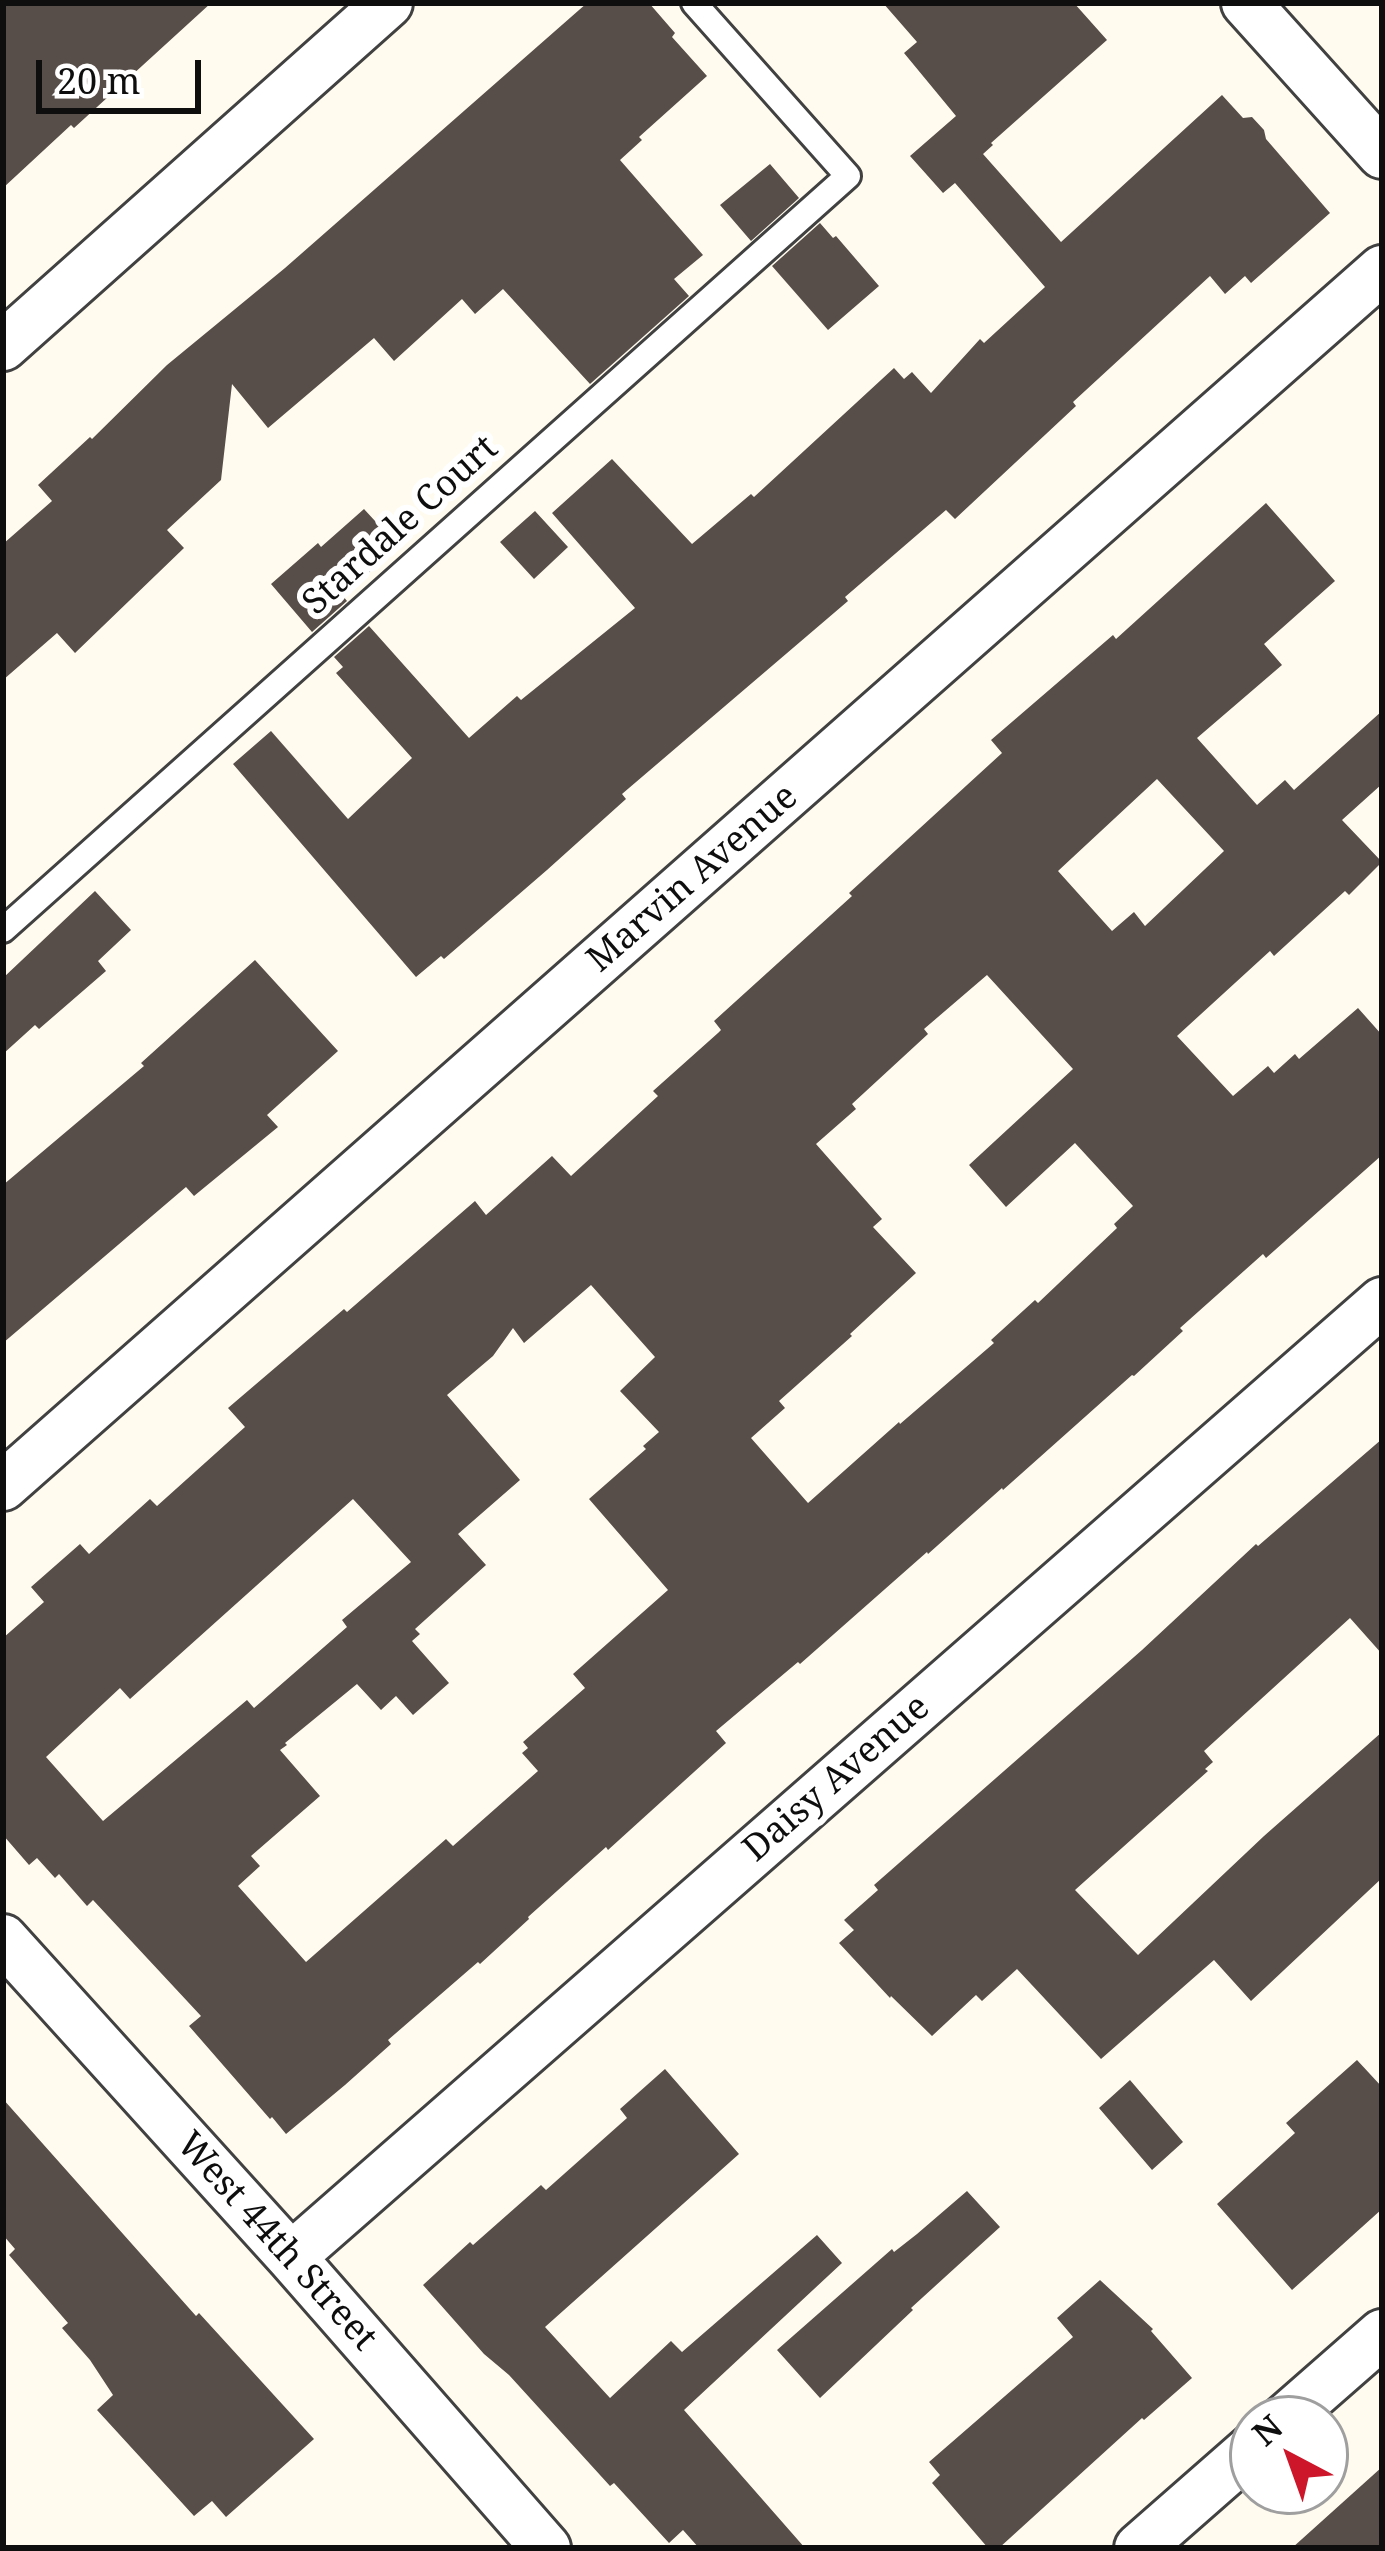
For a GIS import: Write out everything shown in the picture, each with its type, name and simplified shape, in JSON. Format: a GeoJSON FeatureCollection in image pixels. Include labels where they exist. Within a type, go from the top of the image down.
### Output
{"type":"FeatureCollection","features":[{"type":"Feature","properties":{"kind":"street"},"geometry":{"type":"LineString","coordinates":[[3,346],[388,3]]}},
{"type":"Feature","properties":{"kind":"street"},"geometry":{"type":"LineString","coordinates":[[1246,3],[1382,154]]}},
{"type":"Feature","properties":{"kind":"street","name":"Marvin Avenue"},"geometry":{"type":"LineString","coordinates":[[3,1486],[1382,270]]}},
{"type":"Feature","properties":{"kind":"street","name":"Daisy Avenue"},"geometry":{"type":"LineString","coordinates":[[291,2257],[1382,1302]]}},
{"type":"Feature","properties":{"kind":"street","name":"West 44th Street"},"geometry":{"type":"LineString","coordinates":[[3,1939],[546,2548]]}},
{"type":"Feature","properties":{"kind":"street"},"geometry":{"type":"LineString","coordinates":[[1313,2395],[1382,2334]]}},
{"type":"Feature","properties":{"kind":"street"},"geometry":{"type":"LineString","coordinates":[[1139,2548],[1229,2469]]}},
{"type":"Feature","properties":{"kind":"lane","name":"Stardale Court"},"geometry":{"type":"LineString","coordinates":[[3,930],[848,176],[694,3]]}},
{"type":"Feature","properties":{"kind":"building"},"geometry":{"type":"Polygon","coordinates":[[[3,3],[211,3],[3,188],[3,3]]]}},
{"type":"Feature","properties":{"kind":"building"},"geometry":{"type":"Polygon","coordinates":[[[587,3],[649,3],[707,76],[620,160],[703,255],[674,279],[689,296],[590,384],[503,289],[475,314],[462,299],[394,361],[374,338],[268,428],[232,384],[221,480],[167,530],[184,548],[75,653],[57,633],[3,680],[3,544],[52,501],[38,485],[167,365],[587,3]]]}},
{"type":"Feature","properties":{"kind":"building"},"geometry":{"type":"Polygon","coordinates":[[[883,3],[1074,3],[1107,40],[983,154],[1061,242],[1222,95],[1243,118],[1252,117],[1264,130],[1266,139],[1330,213],[1251,283],[1245,276],[1225,294],[1210,276],[955,519],[946,510],[845,597],[848,601],[622,794],[626,799],[547,870],[444,959],[441,956],[416,977],[233,764],[271,731],[348,819],[412,758],[336,673],[343,667],[334,657],[369,626],[469,738],[635,608],[552,513],[612,459],[692,544],[751,494],[754,497],[894,368],[904,379],[912,372],[931,393],[980,339],[984,343],[1045,287],[955,183],[943,193],[910,156],[956,116],[904,53],[917,42],[883,3]]]}},
{"type":"Feature","properties":{"kind":"building"},"geometry":{"type":"Polygon","coordinates":[[[770,164],[799,198],[751,241],[720,205],[770,164]]]}},
{"type":"Feature","properties":{"kind":"building"},"geometry":{"type":"Polygon","coordinates":[[[820,223],[879,286],[828,330],[772,266],[820,223]]]}},
{"type":"Feature","properties":{"kind":"building"},"geometry":{"type":"Polygon","coordinates":[[[1266,503],[1335,581],[1264,644],[1282,665],[1197,738],[1257,805],[1285,780],[1294,790],[1382,711],[1382,784],[1342,820],[1382,862],[1274,956],[1270,951],[1177,1036],[1233,1096],[1268,1066],[1274,1073],[1295,1054],[1299,1059],[1358,1008],[1382,1035],[1382,1155],[1266,1258],[1263,1254],[1134,1376],[1003,1490],[716,1731],[726,1743],[286,2134],[189,2026],[201,2016],[93,1900],[87,1906],[59,1874],[55,1878],[37,1858],[29,1865],[3,1835],[3,1638],[44,1602],[31,1587],[80,1544],[89,1554],[150,1499],[157,1506],[245,1427],[228,1408],[475,1201],[486,1215],[552,1156],[571,1176],[658,1096],[653,1091],[721,1030],[714,1021],[1002,753],[991,740],[1113,635],[1116,639],[1266,503]],[[1157,779],[1058,871],[1112,931],[1134,912],[1145,926],[1224,851],[1157,779]],[[987,975],[924,1029],[928,1034],[816,1144],[882,1219],[873,1227],[916,1273],[779,1401],[785,1408],[751,1438],[808,1503],[994,1343],[991,1340],[1035,1300],[1038,1303],[1117,1228],[1114,1224],[1133,1206],[1075,1143],[1006,1207],[969,1165],[1073,1069],[987,975]],[[591,1285],[524,1343],[513,1328],[493,1356],[447,1395],[520,1480],[458,1534],[486,1565],[415,1629],[420,1634],[412,1641],[449,1683],[413,1715],[396,1696],[381,1710],[357,1684],[280,1750],[320,1796],[251,1856],[260,1866],[238,1886],[306,1962],[446,1839],[453,1846],[538,1771],[522,1753],[528,1748],[523,1742],[585,1688],[573,1674],[668,1590],[589,1499],[659,1432],[620,1391],[655,1357],[591,1285]],[[353,1499],[130,1699],[120,1688],[46,1757],[103,1821],[247,1700],[254,1708],[347,1627],[342,1620],[411,1562],[353,1499]]]}},
{"type":"Feature","properties":{"kind":"building"},"geometry":{"type":"Polygon","coordinates":[[[364,509],[398,546],[312,632],[271,584],[364,509]]]}},
{"type":"Feature","properties":{"kind":"building"},"geometry":{"type":"Polygon","coordinates":[[[535,511],[568,547],[534,579],[500,542],[535,511]]]}},
{"type":"Feature","properties":{"kind":"building"},"geometry":{"type":"Polygon","coordinates":[[[95,891],[131,930],[98,961],[106,971],[3,1054],[3,978],[95,891]]]}},
{"type":"Feature","properties":{"kind":"building"},"geometry":{"type":"Polygon","coordinates":[[[255,960],[338,1051],[267,1115],[278,1127],[194,1196],[186,1187],[3,1343],[3,1185],[144,1066],[141,1063],[255,960]]]}},
{"type":"Feature","properties":{"kind":"building"},"geometry":{"type":"Polygon","coordinates":[[[1382,1439],[1382,1654],[1350,1618],[1204,1751],[1213,1762],[1208,1771],[1075,1890],[1138,1955],[1382,1732],[1382,1878],[1251,2001],[1214,1960],[1101,2059],[1017,1969],[982,2001],[976,1995],[932,2036],[839,1943],[854,1930],[844,1920],[878,1890],[874,1885],[1256,1544],[1382,1439]]]}},
{"type":"Feature","properties":{"kind":"building"},"geometry":{"type":"Polygon","coordinates":[[[1357,2060],[1382,2087],[1382,2209],[1292,2290],[1217,2204],[1295,2133],[1286,2123],[1357,2060]]]}},
{"type":"Feature","properties":{"kind":"building"},"geometry":{"type":"Polygon","coordinates":[[[665,2069],[739,2154],[545,2327],[610,2398],[671,2341],[682,2352],[817,2235],[842,2263],[684,2410],[805,2548],[699,2548],[683,2530],[669,2543],[423,2285],[541,2185],[546,2190],[627,2118],[620,2109],[665,2069]]]}},
{"type":"Feature","properties":{"kind":"building"},"geometry":{"type":"Polygon","coordinates":[[[1130,2080],[1183,2142],[1152,2170],[1099,2108],[1130,2080]]]}},
{"type":"Feature","properties":{"kind":"building"},"geometry":{"type":"Polygon","coordinates":[[[3,2099],[196,2316],[199,2313],[314,2439],[226,2517],[212,2501],[194,2516],[97,2410],[113,2395],[62,2328],[68,2323],[9,2255],[15,2249],[3,2235],[3,2099]]]}},
{"type":"Feature","properties":{"kind":"building"},"geometry":{"type":"Polygon","coordinates":[[[967,2191],[1000,2227],[820,2398],[777,2350],[892,2249],[894,2252],[967,2191]]]}},
{"type":"Feature","properties":{"kind":"building"},"geometry":{"type":"Polygon","coordinates":[[[1100,2280],[1153,2329],[1192,2378],[999,2548],[988,2548],[932,2483],[940,2475],[929,2462],[1073,2337],[1057,2318],[1100,2280]]]}},
{"type":"Feature","properties":{"kind":"building"},"geometry":{"type":"Polygon","coordinates":[[[1382,2467],[1382,2548],[1292,2548],[1329,2515],[1349,2515],[1349,2497],[1382,2467]]]}}]}
